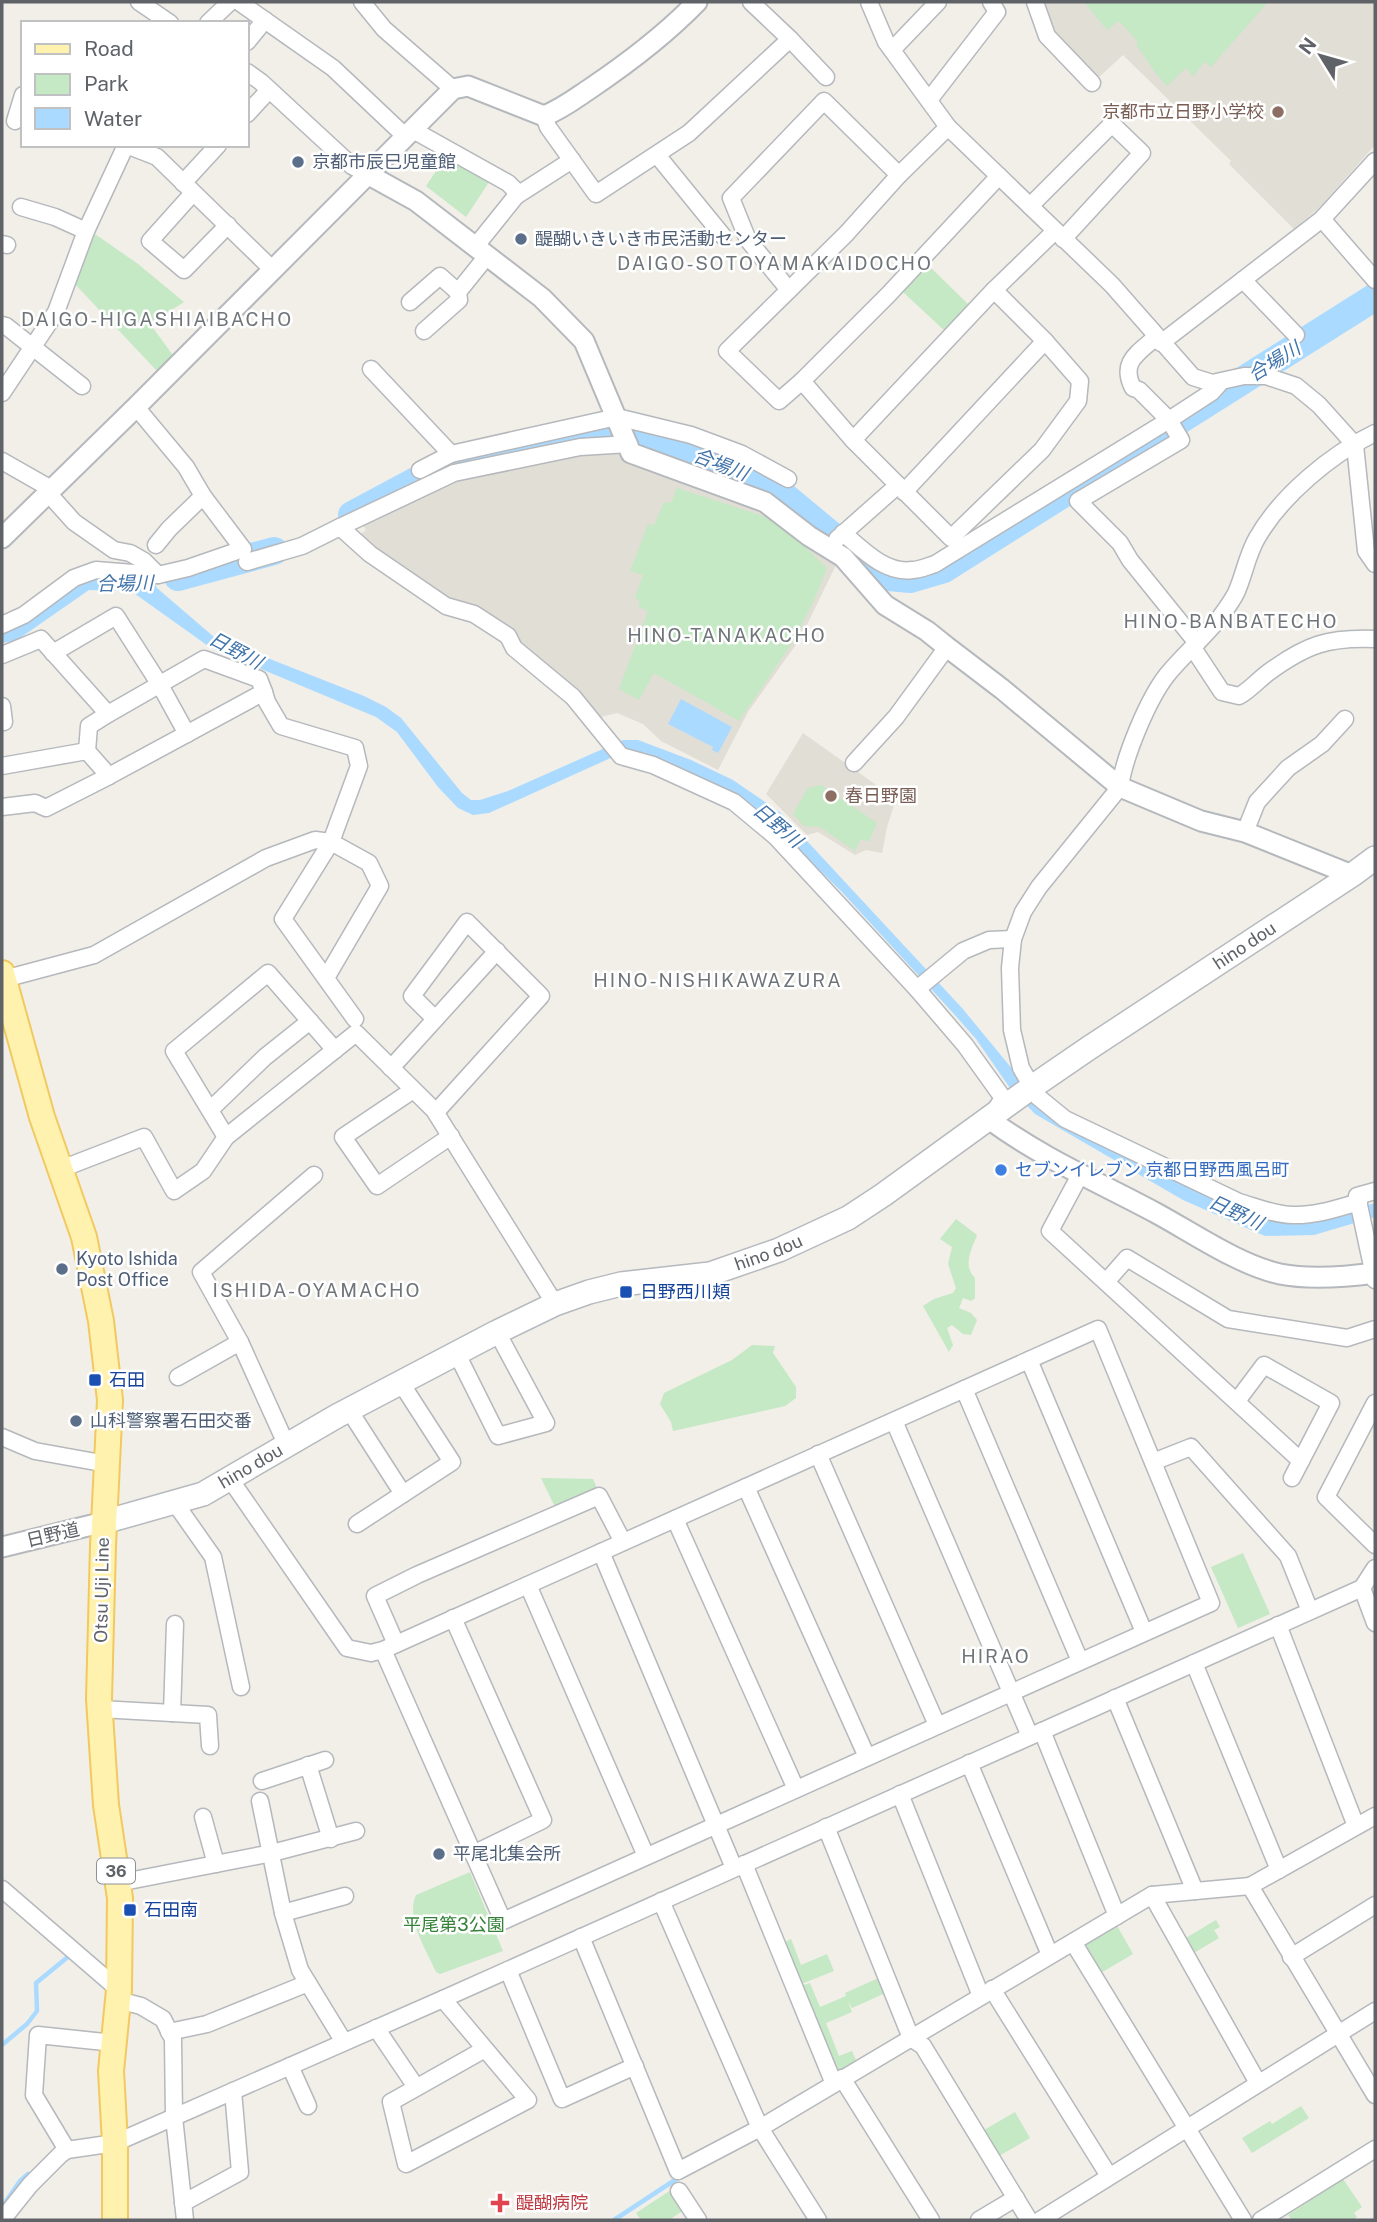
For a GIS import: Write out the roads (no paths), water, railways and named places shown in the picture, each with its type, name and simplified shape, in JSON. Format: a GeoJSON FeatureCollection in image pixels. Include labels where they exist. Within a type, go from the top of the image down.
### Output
{"type":"FeatureCollection","features":[{"type":"Feature","properties":{"kind":"main road","name":"hino dou"},"geometry":{"type":"LineString","coordinates":[[103,1522],[203,1494],[349,1410],[555,1304],[621,1284],[710,1273],[779,1250],[848,1217],[872,1203],[1024,1093],[1375,858]]}},
{"type":"Feature","properties":{"kind":"main road","name":"Otsu Uji Line"},"geometry":{"type":"LineString","coordinates":[[3,976],[42,1118],[84,1237],[101,1321],[110,1400],[103,1522],[100,1709],[106,1805],[120,1898],[118,1995],[111,2071],[115,2220]]}},
{"type":"Feature","properties":{"kind":"street"},"geometry":{"type":"LineString","coordinates":[[139,2],[167,21]]}},
{"type":"Feature","properties":{"kind":"street"},"geometry":{"type":"LineString","coordinates":[[210,21],[230,2]]}},
{"type":"Feature","properties":{"kind":"street"},"geometry":{"type":"LineString","coordinates":[[239,2],[333,68],[410,133],[508,183],[516,196]]}},
{"type":"Feature","properties":{"kind":"street"},"geometry":{"type":"LineString","coordinates":[[362,2],[384,29],[453,89]]}},
{"type":"Feature","properties":{"kind":"street"},"geometry":{"type":"LineString","coordinates":[[2,538],[453,89],[468,86],[544,116],[558,110],[611,75],[680,20],[697,2]]}},
{"type":"Feature","properties":{"kind":"street"},"geometry":{"type":"LineString","coordinates":[[751,2],[826,77]]}},
{"type":"Feature","properties":{"kind":"street"},"geometry":{"type":"LineString","coordinates":[[869,2],[886,42],[948,127],[1112,285],[1193,377],[1212,383],[1244,376],[1266,376],[1296,386],[1308,394],[1355,445],[1366,551],[1375,564]]}},
{"type":"Feature","properties":{"kind":"street"},"geometry":{"type":"LineString","coordinates":[[892,50],[937,2]]}},
{"type":"Feature","properties":{"kind":"street"},"geometry":{"type":"LineString","coordinates":[[929,100],[997,12],[991,2]]}},
{"type":"Feature","properties":{"kind":"street"},"geometry":{"type":"LineString","coordinates":[[1035,2],[1047,36],[1092,83]]}},
{"type":"Feature","properties":{"kind":"street"},"geometry":{"type":"LineString","coordinates":[[248,41],[265,20]]}},
{"type":"Feature","properties":{"kind":"street"},"geometry":{"type":"LineString","coordinates":[[544,116],[548,127],[596,194],[689,133],[790,39]]}},
{"type":"Feature","properties":{"kind":"street"},"geometry":{"type":"LineString","coordinates":[[248,73],[352,166],[416,201],[542,298],[583,341],[631,453],[765,502],[886,566],[911,571],[935,564],[1069,494],[1181,440],[1171,424],[1139,390],[1133,388],[1127,377],[1129,361],[1243,280],[1322,219],[1375,161]]}},
{"type":"Feature","properties":{"kind":"street"},"geometry":{"type":"LineString","coordinates":[[248,113],[269,89]]}},
{"type":"Feature","properties":{"kind":"street"},"geometry":{"type":"LineString","coordinates":[[13,121],[21,101]]}},
{"type":"Feature","properties":{"kind":"street"},"geometry":{"type":"LineString","coordinates":[[789,290],[748,240],[731,198],[824,101],[900,175]]}},
{"type":"Feature","properties":{"kind":"street"},"geometry":{"type":"LineString","coordinates":[[853,440],[994,290],[1059,235],[1142,153],[1112,124],[1030,206]]}},
{"type":"Feature","properties":{"kind":"street"},"geometry":{"type":"LineString","coordinates":[[948,127],[846,234],[727,351],[779,401],[888,295],[999,176]]}},
{"type":"Feature","properties":{"kind":"street"},"geometry":{"type":"LineString","coordinates":[[2,393],[56,312],[86,231],[125,147]]}},
{"type":"Feature","properties":{"kind":"street"},"geometry":{"type":"LineString","coordinates":[[131,147],[157,157],[273,270]]}},
{"type":"Feature","properties":{"kind":"street"},"geometry":{"type":"LineString","coordinates":[[217,147],[150,241],[184,270],[228,225]]}},
{"type":"Feature","properties":{"kind":"street"},"geometry":{"type":"LineString","coordinates":[[657,155],[723,236]]}},
{"type":"Feature","properties":{"kind":"street"},"geometry":{"type":"LineString","coordinates":[[424,331],[459,300],[458,292],[516,196],[572,160]]}},
{"type":"Feature","properties":{"kind":"street"},"geometry":{"type":"LineString","coordinates":[[21,207],[86,231]]}},
{"type":"Feature","properties":{"kind":"street"},"geometry":{"type":"LineString","coordinates":[[1322,219],[1375,280]]}},
{"type":"Feature","properties":{"kind":"street"},"geometry":{"type":"LineString","coordinates":[[410,302],[440,276],[458,292]]}},
{"type":"Feature","properties":{"kind":"street"},"geometry":{"type":"LineString","coordinates":[[1243,280],[1296,335]]}},
{"type":"Feature","properties":{"kind":"street"},"geometry":{"type":"LineString","coordinates":[[802,381],[853,440],[951,538],[1042,450],[1078,401],[1080,381],[994,290]]}},
{"type":"Feature","properties":{"kind":"street"},"geometry":{"type":"LineString","coordinates":[[2,325],[82,386]]}},
{"type":"Feature","properties":{"kind":"street"},"geometry":{"type":"LineString","coordinates":[[836,540],[901,488],[1045,341]]}},
{"type":"Feature","properties":{"kind":"street"},"geometry":{"type":"LineString","coordinates":[[371,369],[451,462]]}},
{"type":"Feature","properties":{"kind":"street"},"geometry":{"type":"LineString","coordinates":[[1069,494],[1171,424],[1222,382]]}},
{"type":"Feature","properties":{"kind":"street"},"geometry":{"type":"LineString","coordinates":[[136,407],[186,467],[203,496],[247,557]]}},
{"type":"Feature","properties":{"kind":"street"},"geometry":{"type":"LineString","coordinates":[[2,625],[24,615],[74,578],[96,570],[158,575],[302,547],[451,462],[580,447],[623,431]]}},
{"type":"Feature","properties":{"kind":"street"},"geometry":{"type":"LineString","coordinates":[[420,470],[623,431],[691,436],[742,454],[788,479]]}},
{"type":"Feature","properties":{"kind":"street"},"geometry":{"type":"LineString","coordinates":[[1359,1204],[1293,1215],[1239,1202],[1065,1119],[1038,1097],[1024,1093],[1012,1030],[1010,968],[1013,939],[1023,912],[1039,887],[1120,787],[1122,772],[1151,700],[1166,676],[1221,616],[1236,594],[1256,540],[1270,518],[1291,494],[1375,433]]}},
{"type":"Feature","properties":{"kind":"street"},"geometry":{"type":"LineString","coordinates":[[2,461],[50,492],[74,522],[114,550],[130,553],[144,561],[158,575]]}},
{"type":"Feature","properties":{"kind":"street"},"geometry":{"type":"LineString","coordinates":[[1069,494],[1120,543],[1195,646],[1222,692],[1239,696],[1286,660],[1315,645],[1343,638],[1375,639]]}},
{"type":"Feature","properties":{"kind":"street"},"geometry":{"type":"LineString","coordinates":[[156,545],[203,496]]}},
{"type":"Feature","properties":{"kind":"street"},"geometry":{"type":"LineString","coordinates":[[340,527],[370,554],[446,606],[474,614],[508,636],[514,649],[573,697],[621,756],[653,765],[734,802],[776,837],[924,983],[1003,1098],[989,1119],[1004,1130],[1250,1265],[1281,1274],[1309,1277],[1375,1275],[1357,1196],[1375,1192]]}},
{"type":"Feature","properties":{"kind":"street"},"geometry":{"type":"LineString","coordinates":[[836,540],[843,557],[885,605],[947,646],[1120,787],[1201,821],[1245,832],[1352,875]]}},
{"type":"Feature","properties":{"kind":"street"},"geometry":{"type":"LineString","coordinates":[[52,653],[116,616],[160,685],[187,734]]}},
{"type":"Feature","properties":{"kind":"street"},"geometry":{"type":"LineString","coordinates":[[2,654],[41,639],[108,714]]}},
{"type":"Feature","properties":{"kind":"street"},"geometry":{"type":"LineString","coordinates":[[854,764],[896,717],[947,646]]}},
{"type":"Feature","properties":{"kind":"street"},"geometry":{"type":"LineString","coordinates":[[109,776],[87,751],[89,726],[204,659],[259,679],[281,726],[355,748],[359,766],[331,842],[283,919],[355,1019]]}},
{"type":"Feature","properties":{"kind":"street"},"geometry":{"type":"LineString","coordinates":[[2,807],[35,803],[46,808],[264,692]]}},
{"type":"Feature","properties":{"kind":"street"},"geometry":{"type":"LineString","coordinates":[[1245,832],[1257,802],[1288,768],[1342,730]]}},
{"type":"Feature","properties":{"kind":"street"},"geometry":{"type":"LineString","coordinates":[[2,766],[87,751]]}},
{"type":"Feature","properties":{"kind":"street"},"geometry":{"type":"LineString","coordinates":[[3,976],[94,955],[266,858],[315,840],[331,842],[369,863],[380,886],[326,978]]}},
{"type":"Feature","properties":{"kind":"street"},"geometry":{"type":"LineString","coordinates":[[435,1019],[412,996],[467,922],[541,996],[436,1112]]}},
{"type":"Feature","properties":{"kind":"street"},"geometry":{"type":"LineString","coordinates":[[924,983],[964,951],[989,940],[1013,939]]}},
{"type":"Feature","properties":{"kind":"street"},"geometry":{"type":"LineString","coordinates":[[391,1068],[497,951]]}},
{"type":"Feature","properties":{"kind":"street"},"geometry":{"type":"LineString","coordinates":[[226,1137],[174,1051],[268,973],[335,1050]]}},
{"type":"Feature","properties":{"kind":"street"},"geometry":{"type":"LineString","coordinates":[[210,1110],[265,1057],[310,1021]]}},
{"type":"Feature","properties":{"kind":"street"},"geometry":{"type":"LineString","coordinates":[[61,1169],[144,1137],[174,1191],[203,1171],[226,1137],[356,1033],[436,1112],[555,1304]]}},
{"type":"Feature","properties":{"kind":"street"},"geometry":{"type":"LineString","coordinates":[[413,1090],[343,1137],[377,1186],[450,1136]]}},
{"type":"Feature","properties":{"kind":"street"},"geometry":{"type":"LineString","coordinates":[[1081,1173],[1050,1231],[1301,1461]]}},
{"type":"Feature","properties":{"kind":"street"},"geometry":{"type":"LineString","coordinates":[[286,1446],[240,1342],[201,1272],[314,1175]]}},
{"type":"Feature","properties":{"kind":"street"},"geometry":{"type":"LineString","coordinates":[[1106,1282],[1127,1258],[1228,1319],[1347,1338],[1375,1329]]}},
{"type":"Feature","properties":{"kind":"street"},"geometry":{"type":"LineString","coordinates":[[230,1479],[347,1648],[370,1653],[389,1647],[624,1542],[818,1454],[1098,1329],[1211,1603],[503,1921],[389,1647],[375,1596],[599,1496],[624,1542]]}},
{"type":"Feature","properties":{"kind":"street"},"geometry":{"type":"LineString","coordinates":[[457,1354],[498,1436],[546,1423],[497,1332]]}},
{"type":"Feature","properties":{"kind":"street"},"geometry":{"type":"LineString","coordinates":[[178,1377],[240,1342]]}},
{"type":"Feature","properties":{"kind":"street"},"geometry":{"type":"LineString","coordinates":[[1029,1360],[1144,1632]]}},
{"type":"Feature","properties":{"kind":"street"},"geometry":{"type":"LineString","coordinates":[[1237,1401],[1264,1365],[1331,1403],[1292,1478]]}},
{"type":"Feature","properties":{"kind":"street"},"geometry":{"type":"LineString","coordinates":[[357,1524],[452,1462],[401,1383]]}},
{"type":"Feature","properties":{"kind":"street"},"geometry":{"type":"LineString","coordinates":[[964,1389],[1080,1661]]}},
{"type":"Feature","properties":{"kind":"street"},"geometry":{"type":"LineString","coordinates":[[1375,1403],[1326,1497],[1375,1545]]}},
{"type":"Feature","properties":{"kind":"street"},"geometry":{"type":"LineString","coordinates":[[349,1410],[403,1494]]}},
{"type":"Feature","properties":{"kind":"street"},"geometry":{"type":"LineString","coordinates":[[894,1420],[1012,1694],[1036,1733],[1117,1916]]}},
{"type":"Feature","properties":{"kind":"street"},"geometry":{"type":"LineString","coordinates":[[2,1437],[35,1451],[107,1464]]}},
{"type":"Feature","properties":{"kind":"street"},"geometry":{"type":"LineString","coordinates":[[1153,1462],[1191,1447],[1287,1556],[1310,1611]]}},
{"type":"Feature","properties":{"kind":"street"},"geometry":{"type":"LineString","coordinates":[[818,1454],[937,1724]]}},
{"type":"Feature","properties":{"kind":"street"},"geometry":{"type":"LineString","coordinates":[[746,1487],[867,1757]]}},
{"type":"Feature","properties":{"kind":"street"},"geometry":{"type":"LineString","coordinates":[[175,1503],[213,1557],[241,1686]]}},
{"type":"Feature","properties":{"kind":"street"},"geometry":{"type":"LineString","coordinates":[[675,1519],[796,1789]]}},
{"type":"Feature","properties":{"kind":"street","name":"日野道"},"geometry":{"type":"LineString","coordinates":[[2,1546],[103,1522]]}},
{"type":"Feature","properties":{"kind":"street"},"geometry":{"type":"LineString","coordinates":[[601,1552],[716,1825],[739,1866],[838,2081],[931,2220]]}},
{"type":"Feature","properties":{"kind":"street"},"geometry":{"type":"LineString","coordinates":[[2,2220],[30,2185],[67,2150],[115,2143],[443,1999],[1362,1588],[1375,1568]]}},
{"type":"Feature","properties":{"kind":"street"},"geometry":{"type":"LineString","coordinates":[[528,1585],[646,1856]]}},
{"type":"Feature","properties":{"kind":"street"},"geometry":{"type":"LineString","coordinates":[[1362,1588],[1375,1623]]}},
{"type":"Feature","properties":{"kind":"street"},"geometry":{"type":"LineString","coordinates":[[453,1618],[543,1820],[473,1854]]}},
{"type":"Feature","properties":{"kind":"street"},"geometry":{"type":"LineString","coordinates":[[172,1713],[176,1624]]}},
{"type":"Feature","properties":{"kind":"street"},"geometry":{"type":"LineString","coordinates":[[1278,1625],[1356,1826]]}},
{"type":"Feature","properties":{"kind":"street"},"geometry":{"type":"LineString","coordinates":[[1194,1663],[1279,1870]]}},
{"type":"Feature","properties":{"kind":"street"},"geometry":{"type":"LineString","coordinates":[[1115,1698],[1195,1891]]}},
{"type":"Feature","properties":{"kind":"street"},"geometry":{"type":"LineString","coordinates":[[100,1709],[208,1715],[210,1746]]}},
{"type":"Feature","properties":{"kind":"street"},"geometry":{"type":"LineString","coordinates":[[262,1781],[325,1760]]}},
{"type":"Feature","properties":{"kind":"street"},"geometry":{"type":"LineString","coordinates":[[970,1763],[1050,1955]]}},
{"type":"Feature","properties":{"kind":"street"},"geometry":{"type":"LineString","coordinates":[[307,1765],[331,1839]]}},
{"type":"Feature","properties":{"kind":"street"},"geometry":{"type":"LineString","coordinates":[[900,1794],[987,1993],[1109,2176]]}},
{"type":"Feature","properties":{"kind":"street"},"geometry":{"type":"LineString","coordinates":[[260,1801],[283,1913],[300,1970],[344,2042]]}},
{"type":"Feature","properties":{"kind":"street"},"geometry":{"type":"LineString","coordinates":[[581,1937],[678,2171],[760,2128],[1152,1895],[1250,1886],[1375,1816]]}},
{"type":"Feature","properties":{"kind":"street"},"geometry":{"type":"LineString","coordinates":[[203,1817],[216,1864]]}},
{"type":"Feature","properties":{"kind":"street"},"geometry":{"type":"LineString","coordinates":[[826,1827],[911,2038],[923,2046],[1029,2220]]}},
{"type":"Feature","properties":{"kind":"street"},"geometry":{"type":"LineString","coordinates":[[118,1883],[271,1853],[356,1831]]}},
{"type":"Feature","properties":{"kind":"street"},"geometry":{"type":"LineString","coordinates":[[1250,1886],[1375,2095]]}},
{"type":"Feature","properties":{"kind":"street"},"geometry":{"type":"LineString","coordinates":[[2,1889],[118,1995],[163,2019],[173,2039],[174,2117],[185,2220]]}},
{"type":"Feature","properties":{"kind":"street"},"geometry":{"type":"LineString","coordinates":[[1152,1895],[1258,2084]]}},
{"type":"Feature","properties":{"kind":"street"},"geometry":{"type":"LineString","coordinates":[[283,1913],[345,1896]]}},
{"type":"Feature","properties":{"kind":"street"},"geometry":{"type":"LineString","coordinates":[[661,1901],[760,2128],[818,2220]]}},
{"type":"Feature","properties":{"kind":"street"},"geometry":{"type":"LineString","coordinates":[[1291,1957],[1375,1905]]}},
{"type":"Feature","properties":{"kind":"street"},"geometry":{"type":"LineString","coordinates":[[1073,1942],[1243,2220]]}},
{"type":"Feature","properties":{"kind":"street"},"geometry":{"type":"LineString","coordinates":[[508,1970],[562,2099],[635,2066]]}},
{"type":"Feature","properties":{"kind":"street"},"geometry":{"type":"LineString","coordinates":[[169,2032],[207,2024],[308,1983]]}},
{"type":"Feature","properties":{"kind":"street"},"geometry":{"type":"LineString","coordinates":[[443,1999],[528,2100],[406,2164],[391,2102],[485,2049]]}},
{"type":"Feature","properties":{"kind":"street"},"geometry":{"type":"LineString","coordinates":[[1040,2220],[1375,2011]]}},
{"type":"Feature","properties":{"kind":"street"},"geometry":{"type":"LineString","coordinates":[[376,2028],[416,2087]]}},
{"type":"Feature","properties":{"kind":"street"},"geometry":{"type":"LineString","coordinates":[[67,2150],[34,2095],[38,2035],[114,2043]]}},
{"type":"Feature","properties":{"kind":"street"},"geometry":{"type":"LineString","coordinates":[[290,2066],[308,2106]]}},
{"type":"Feature","properties":{"kind":"street"},"geometry":{"type":"LineString","coordinates":[[183,2203],[240,2172],[233,2091]]}},
{"type":"Feature","properties":{"kind":"street"},"geometry":{"type":"LineString","coordinates":[[1261,2220],[1375,2149]]}},
{"type":"Feature","properties":{"kind":"street"},"geometry":{"type":"LineString","coordinates":[[679,2191],[698,2220]]}},
{"type":"Feature","properties":{"kind":"street"},"geometry":{"type":"LineString","coordinates":[[979,2220],[1016,2198]]}},
{"type":"Feature","properties":{"kind":"water","name":"日野川"},"geometry":{"type":"Polygon","coordinates":[[[84,580],[154,580],[157,588],[214,637],[386,707],[401,718],[462,793],[471,800],[480,800],[508,791],[623,740],[638,740],[691,760],[733,780],[781,813],[962,1008],[1042,1105],[1255,1214],[1342,1212],[1375,1203],[1375,1217],[1314,1235],[1265,1236],[1183,1200],[1035,1114],[1010,1088],[976,1039],[954,1014],[841,891],[767,819],[645,753],[630,751],[615,756],[489,813],[473,815],[458,808],[438,787],[397,732],[376,717],[211,648],[131,591],[89,590],[17,640],[2,643],[2,634],[27,623],[84,580]]]}},
{"type":"Feature","properties":{"kind":"water"},"geometry":{"type":"Polygon","coordinates":[[[681,699],[732,727],[718,753],[712,750],[713,747],[668,724],[681,699]]]}},
{"type":"Feature","properties":{"kind":"waterway","name":"合場川"},"geometry":{"type":"LineString","coordinates":[[352,515],[438,469],[601,432],[640,432],[766,481],[854,554],[889,577],[910,579],[944,569],[1375,297]]}},
{"type":"Feature","properties":{"kind":"waterway","name":"合場川"},"geometry":{"type":"LineString","coordinates":[[178,577],[274,551]]}},
{"type":"Feature","properties":{"kind":"waterway"},"geometry":{"type":"LineString","coordinates":[[2,2045],[27,2024],[37,2011],[36,1983],[69,1956]]}},
{"type":"Feature","properties":{"kind":"waterway"},"geometry":{"type":"LineString","coordinates":[[2,2207],[28,2174]]}},
{"type":"Feature","properties":{"kind":"waterway"},"geometry":{"type":"LineString","coordinates":[[614,2220],[681,2176]]}},
{"type":"Feature","properties":{"kind":"place","name":"京都市立日野小学校"},"geometry":{"type":"Point","coordinates":[1278,112]}},
{"type":"Feature","properties":{"kind":"place","name":"京都市辰巳児童館"},"geometry":{"type":"Point","coordinates":[298,162]}},
{"type":"Feature","properties":{"kind":"place","name":"醍醐いきいき市民活動センター"},"geometry":{"type":"Point","coordinates":[521,239]}},
{"type":"Feature","properties":{"kind":"place","name":"春日野園"},"geometry":{"type":"Point","coordinates":[831,796]}},
{"type":"Feature","properties":{"kind":"place","name":"セブンイレブン 京都日野西風呂町"},"geometry":{"type":"Point","coordinates":[1001,1170]}},
{"type":"Feature","properties":{"kind":"place","name":"Kyoto Ishida Post Office"},"geometry":{"type":"Point","coordinates":[62,1269]}},
{"type":"Feature","properties":{"kind":"place","name":"日野西川頬"},"geometry":{"type":"Point","coordinates":[626,1292]}},
{"type":"Feature","properties":{"kind":"place","name":"石田"},"geometry":{"type":"Point","coordinates":[95,1380]}},
{"type":"Feature","properties":{"kind":"place","name":"山科警察署石田交番"},"geometry":{"type":"Point","coordinates":[76,1421]}},
{"type":"Feature","properties":{"kind":"place","name":"平尾北集会所"},"geometry":{"type":"Point","coordinates":[439,1854]}},
{"type":"Feature","properties":{"kind":"place","name":"石田南"},"geometry":{"type":"Point","coordinates":[130,1910]}},
{"type":"Feature","properties":{"kind":"place","name":"醍醐病院"},"geometry":{"type":"Point","coordinates":[500,2203]}},
{"type":"Feature","properties":{"kind":"district","name":"DAIGO-SOTOYAMAKAIDOCHO"},"geometry":{"type":"Point","coordinates":[775,263]}},
{"type":"Feature","properties":{"kind":"district","name":"DAIGO-HIGASHIAIBACHO"},"geometry":{"type":"Point","coordinates":[157,319]}},
{"type":"Feature","properties":{"kind":"district","name":"HINO-BANBATECHO"},"geometry":{"type":"Point","coordinates":[1231,621]}},
{"type":"Feature","properties":{"kind":"district","name":"HINO-TANAKACHO"},"geometry":{"type":"Point","coordinates":[727,635]}},
{"type":"Feature","properties":{"kind":"district","name":"HINO-NISHIKAWAZURA"},"geometry":{"type":"Point","coordinates":[718,980]}},
{"type":"Feature","properties":{"kind":"district","name":"ISHIDA-OYAMACHO"},"geometry":{"type":"Point","coordinates":[317,1290]}},
{"type":"Feature","properties":{"kind":"district","name":"HIRAO"},"geometry":{"type":"Point","coordinates":[996,1656]}},
{"type":"Feature","properties":{"kind":"park label","name":"平尾第3公園"},"geometry":{"type":"Point","coordinates":[454,1925]}}]}
